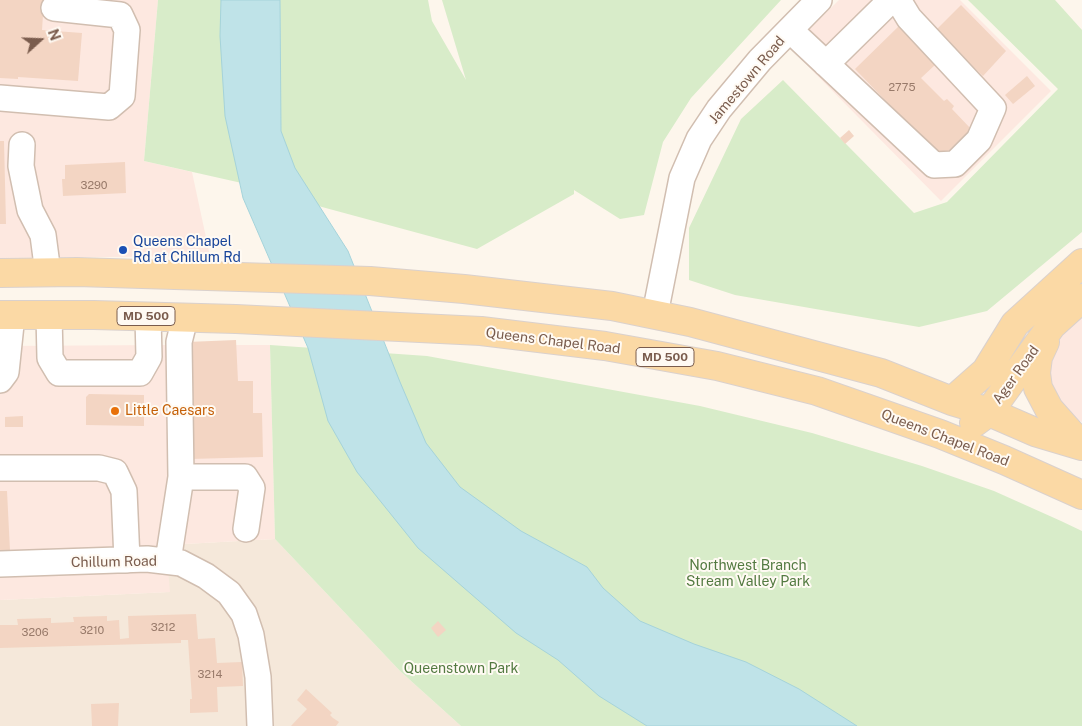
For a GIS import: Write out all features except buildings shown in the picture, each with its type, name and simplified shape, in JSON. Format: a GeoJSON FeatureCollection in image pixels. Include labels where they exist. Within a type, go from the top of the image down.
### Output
{"type":"FeatureCollection","features":[{"type":"Feature","properties":{"kind":"main road","name":"Ager Road"},"geometry":{"type":"LineString","coordinates":[[952,401],[986,371],[1015,324],[1082,263]]}},
{"type":"Feature","properties":{"kind":"main road"},"geometry":{"type":"LineString","coordinates":[[0,273],[271,276],[370,281],[464,289],[612,306],[655,314],[882,373],[952,401],[989,412],[1035,432],[1082,446]]}},
{"type":"Feature","properties":{"kind":"main road","name":"Ager Road"},"geometry":{"type":"LineString","coordinates":[[940,434],[966,429],[989,412],[1052,326],[1082,299]]}},
{"type":"Feature","properties":{"kind":"main road","name":"Queens Chapel Road"},"geometry":{"type":"LineString","coordinates":[[6,315],[148,316],[481,331],[605,346],[716,366],[817,391],[940,434],[1082,495]]}},
{"type":"Feature","properties":{"kind":"main road"},"geometry":{"type":"LineString","coordinates":[[1052,326],[1038,357],[1036,373],[1038,388],[1049,409],[1082,446]]}},
{"type":"Feature","properties":{"kind":"street","name":"Jamestown Road"},"geometry":{"type":"LineString","coordinates":[[655,314],[682,178],[699,140],[724,102],[760,60],[819,0]]}},
{"type":"Feature","properties":{"kind":"street"},"geometry":{"type":"LineString","coordinates":[[826,64],[891,0]]}},
{"type":"Feature","properties":{"kind":"street"},"geometry":{"type":"LineString","coordinates":[[790,30],[934,165],[955,164],[979,140],[993,108],[909,18],[898,0]]}},
{"type":"Feature","properties":{"kind":"street"},"geometry":{"type":"LineString","coordinates":[[0,98],[109,107],[122,96],[127,30],[120,15],[54,8]]}},
{"type":"Feature","properties":{"kind":"street"},"geometry":{"type":"LineString","coordinates":[[22,145],[21,166],[30,210],[43,235],[48,273]]}},
{"type":"Feature","properties":{"kind":"street"},"geometry":{"type":"LineString","coordinates":[[0,380],[6,372],[4,350],[6,315]]}},
{"type":"Feature","properties":{"kind":"street"},"geometry":{"type":"LineString","coordinates":[[49,315],[50,358],[59,373],[140,373],[149,357],[148,316]]}},
{"type":"Feature","properties":{"kind":"street"},"geometry":{"type":"LineString","coordinates":[[168,561],[181,477],[179,342],[185,318]]}},
{"type":"Feature","properties":{"kind":"street"},"geometry":{"type":"LineString","coordinates":[[0,468],[99,468],[115,472],[124,490],[127,560]]}},
{"type":"Feature","properties":{"kind":"street"},"geometry":{"type":"LineString","coordinates":[[181,477],[245,477],[252,488],[246,529]]}},
{"type":"Feature","properties":{"kind":"street","name":"Chillum Road"},"geometry":{"type":"LineString","coordinates":[[0,564],[127,560],[168,561],[181,563],[206,576],[229,593],[244,614],[251,635],[258,677],[260,726]]}},
{"type":"Feature","properties":{"kind":"shaded area"},"geometry":{"type":"Polygon","coordinates":[[[0,0],[158,0],[144,161],[192,172],[210,256],[0,258],[0,0]]]}},
{"type":"Feature","properties":{"kind":"shaded area"},"geometry":{"type":"Polygon","coordinates":[[[839,0],[960,0],[1051,91],[941,201],[790,48],[839,0]]]}},
{"type":"Feature","properties":{"kind":"shaded area"},"geometry":{"type":"Polygon","coordinates":[[[1082,311],[1082,422],[1059,410],[1042,356],[1082,311]]]}},
{"type":"Feature","properties":{"kind":"shaded area"},"geometry":{"type":"Polygon","coordinates":[[[270,345],[275,539],[166,545],[170,592],[0,600],[0,346],[270,345]]]}},
{"type":"Feature","properties":{"kind":"shaded area"},"geometry":{"type":"Polygon","coordinates":[[[275,539],[400,671],[461,726],[0,726],[0,600],[169,592],[166,545],[275,539]]]}},
{"type":"Feature","properties":{"kind":"green space"},"geometry":{"type":"Polygon","coordinates":[[[158,0],[428,0],[432,21],[466,80],[442,0],[781,0],[691,98],[663,142],[644,215],[620,219],[574,190],[574,194],[477,249],[263,191],[255,186],[144,161],[158,0]]]}},
{"type":"Feature","properties":{"kind":"green space"},"geometry":{"type":"Polygon","coordinates":[[[968,0],[1055,0],[1082,30],[1082,232],[987,311],[919,327],[735,295],[689,280],[689,228],[741,119],[783,80],[914,213],[947,202],[1058,89],[968,0]]]}},
{"type":"Feature","properties":{"kind":"green space","name":"Northwest Branch Stream Valley Park"},"geometry":{"type":"Polygon","coordinates":[[[270,345],[427,356],[700,406],[812,433],[922,466],[994,491],[1061,521],[1082,531],[1082,726],[461,726],[400,671],[275,539],[270,345]]]}},
{"type":"Feature","properties":{"kind":"water"},"geometry":{"type":"Polygon","coordinates":[[[221,0],[280,0],[281,131],[295,168],[348,251],[426,443],[460,487],[521,531],[587,567],[603,588],[640,621],[694,644],[746,662],[799,689],[857,726],[647,726],[599,696],[558,660],[516,633],[418,548],[357,472],[328,421],[308,348],[243,198],[225,116],[220,36],[221,0]]]}},
{"type":"Feature","properties":{"kind":"place","name":"Queens Chapel Rd at Chillum Rd"},"geometry":{"type":"Point","coordinates":[123,250]}},
{"type":"Feature","properties":{"kind":"place","name":"Little Caesars"},"geometry":{"type":"Point","coordinates":[115,411]}},
{"type":"Feature","properties":{"kind":"park label","name":"Queenstown Park"},"geometry":{"type":"Point","coordinates":[461,669]}}]}
